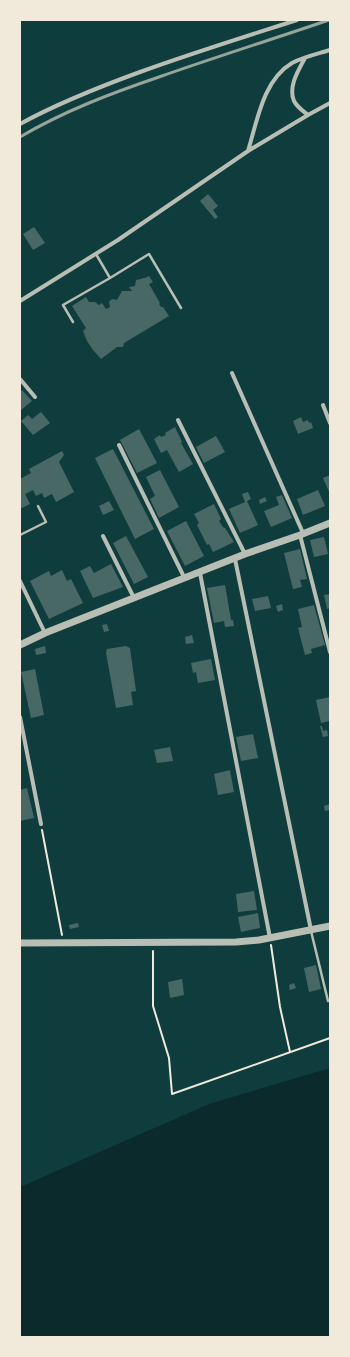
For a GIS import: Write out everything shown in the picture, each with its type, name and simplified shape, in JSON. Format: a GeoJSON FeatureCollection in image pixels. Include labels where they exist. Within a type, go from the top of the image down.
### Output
{"type":"FeatureCollection","features":[{"type":"Feature","properties":{"kind":"street"},"geometry":{"type":"LineString","coordinates":[[20,124],[41,112],[109,83],[196,52],[297,20]]}},
{"type":"Feature","properties":{"kind":"street"},"geometry":{"type":"LineString","coordinates":[[248,151],[262,106],[270,87],[277,76],[284,68],[293,63],[330,50]]}},
{"type":"Feature","properties":{"kind":"street"},"geometry":{"type":"LineString","coordinates":[[305,58],[294,79],[293,94],[294,101],[299,108],[308,115]]}},
{"type":"Feature","properties":{"kind":"street"},"geometry":{"type":"LineString","coordinates":[[20,301],[118,240],[248,151],[330,103]]}},
{"type":"Feature","properties":{"kind":"street"},"geometry":{"type":"LineString","coordinates":[[232,373],[302,534],[330,652]]}},
{"type":"Feature","properties":{"kind":"street"},"geometry":{"type":"LineString","coordinates":[[20,379],[35,397]]}},
{"type":"Feature","properties":{"kind":"street"},"geometry":{"type":"LineString","coordinates":[[323,405],[330,423]]}},
{"type":"Feature","properties":{"kind":"street"},"geometry":{"type":"LineString","coordinates":[[178,420],[245,554]]}},
{"type":"Feature","properties":{"kind":"street"},"geometry":{"type":"LineString","coordinates":[[119,445],[185,579]]}},
{"type":"Feature","properties":{"kind":"street"},"geometry":{"type":"LineString","coordinates":[[20,645],[45,633],[185,579],[245,554],[330,523]]}},
{"type":"Feature","properties":{"kind":"street"},"geometry":{"type":"LineString","coordinates":[[103,536],[134,598]]}},
{"type":"Feature","properties":{"kind":"street"},"geometry":{"type":"LineString","coordinates":[[235,559],[311,930]]}},
{"type":"Feature","properties":{"kind":"street"},"geometry":{"type":"LineString","coordinates":[[200,573],[270,938]]}},
{"type":"Feature","properties":{"kind":"street"},"geometry":{"type":"LineString","coordinates":[[20,581],[45,633]]}},
{"type":"Feature","properties":{"kind":"street"},"geometry":{"type":"LineString","coordinates":[[20,717],[41,824]]}},
{"type":"Feature","properties":{"kind":"street"},"geometry":{"type":"LineString","coordinates":[[20,943],[236,942],[270,938],[330,926]]}},
{"type":"Feature","properties":{"kind":"lane"},"geometry":{"type":"LineString","coordinates":[[95,254],[110,278]]}},
{"type":"Feature","properties":{"kind":"lane"},"geometry":{"type":"LineString","coordinates":[[73,322],[63,306],[149,254],[181,308]]}},
{"type":"Feature","properties":{"kind":"lane"},"geometry":{"type":"LineString","coordinates":[[20,535],[46,522],[38,506]]}},
{"type":"Feature","properties":{"kind":"lane"},"geometry":{"type":"LineString","coordinates":[[311,930],[328,1001]]}},
{"type":"Feature","properties":{"kind":"path"},"geometry":{"type":"LineString","coordinates":[[41,824],[63,942]]}},
{"type":"Feature","properties":{"kind":"path"},"geometry":{"type":"LineString","coordinates":[[270,938],[280,1007],[290,1052]]}},
{"type":"Feature","properties":{"kind":"path"},"geometry":{"type":"LineString","coordinates":[[153,942],[153,1006],[169,1058],[172,1094],[330,1038]]}},
{"type":"Feature","properties":{"kind":"water"},"geometry":{"type":"Polygon","coordinates":[[[330,1068],[330,1337],[20,1337],[20,1187],[209,1104],[330,1068]]]}},
{"type":"Feature","properties":{"kind":"building"},"geometry":{"type":"Polygon","coordinates":[[[208,194],[218,206],[213,210],[218,217],[215,219],[200,201],[208,194]]]}},
{"type":"Feature","properties":{"kind":"building"},"geometry":{"type":"Polygon","coordinates":[[[34,227],[45,243],[33,250],[23,234],[34,227]]]}},
{"type":"Feature","properties":{"kind":"building"},"geometry":{"type":"Polygon","coordinates":[[[149,276],[153,282],[149,284],[160,303],[159,304],[169,316],[124,343],[123,347],[117,347],[101,359],[87,341],[83,331],[86,328],[72,306],[86,297],[89,302],[95,302],[99,305],[102,303],[106,309],[110,307],[109,302],[112,299],[117,300],[122,291],[132,291],[129,287],[135,286],[136,280],[149,276]]]}},
{"type":"Feature","properties":{"kind":"building"},"geometry":{"type":"Polygon","coordinates":[[[22,390],[32,401],[21,410],[20,392],[22,390]]]}},
{"type":"Feature","properties":{"kind":"building"},"geometry":{"type":"Polygon","coordinates":[[[41,412],[50,423],[33,435],[21,421],[28,415],[32,419],[41,412]]]}},
{"type":"Feature","properties":{"kind":"building"},"geometry":{"type":"Polygon","coordinates":[[[301,417],[303,422],[308,420],[309,423],[311,422],[313,428],[298,434],[293,421],[301,417]]]}},
{"type":"Feature","properties":{"kind":"building"},"geometry":{"type":"Polygon","coordinates":[[[175,427],[182,442],[181,443],[193,464],[179,472],[167,450],[161,453],[154,439],[160,435],[161,437],[166,435],[165,433],[175,427]]]}},
{"type":"Feature","properties":{"kind":"building"},"geometry":{"type":"Polygon","coordinates":[[[139,429],[157,463],[137,473],[120,440],[139,429]]]}},
{"type":"Feature","properties":{"kind":"building"},"geometry":{"type":"Polygon","coordinates":[[[216,436],[225,452],[204,463],[196,447],[216,436]]]}},
{"type":"Feature","properties":{"kind":"building"},"geometry":{"type":"Polygon","coordinates":[[[113,449],[154,529],[135,539],[95,458],[113,449]]]}},
{"type":"Feature","properties":{"kind":"building"},"geometry":{"type":"Polygon","coordinates":[[[62,451],[64,455],[59,462],[74,492],[56,502],[52,494],[44,498],[42,493],[36,496],[33,490],[25,494],[30,504],[20,509],[20,479],[31,473],[29,469],[62,451]]]}},
{"type":"Feature","properties":{"kind":"building"},"geometry":{"type":"Polygon","coordinates":[[[160,470],[179,507],[159,518],[150,499],[155,496],[146,477],[160,470]]]}},
{"type":"Feature","properties":{"kind":"building"},"geometry":{"type":"Polygon","coordinates":[[[330,475],[330,494],[323,478],[330,475]]]}},
{"type":"Feature","properties":{"kind":"building"},"geometry":{"type":"Polygon","coordinates":[[[318,490],[325,506],[303,515],[297,499],[318,490]]]}},
{"type":"Feature","properties":{"kind":"building"},"geometry":{"type":"Polygon","coordinates":[[[248,492],[251,499],[247,501],[258,525],[240,533],[229,509],[245,502],[242,494],[248,492]]]}},
{"type":"Feature","properties":{"kind":"building"},"geometry":{"type":"Polygon","coordinates":[[[282,495],[292,518],[271,527],[264,511],[279,505],[276,497],[282,495]]]}},
{"type":"Feature","properties":{"kind":"building"},"geometry":{"type":"Polygon","coordinates":[[[265,497],[267,501],[260,504],[259,500],[265,497]]]}},
{"type":"Feature","properties":{"kind":"building"},"geometry":{"type":"Polygon","coordinates":[[[109,501],[114,510],[103,515],[99,506],[109,501]]]}},
{"type":"Feature","properties":{"kind":"building"},"geometry":{"type":"Polygon","coordinates":[[[214,504],[221,519],[219,521],[234,542],[213,552],[209,544],[207,545],[197,525],[199,523],[194,514],[214,504]]]}},
{"type":"Feature","properties":{"kind":"building"},"geometry":{"type":"Polygon","coordinates":[[[186,521],[204,556],[185,566],[167,531],[186,521]]]}},
{"type":"Feature","properties":{"kind":"building"},"geometry":{"type":"Polygon","coordinates":[[[126,536],[148,577],[134,584],[113,543],[126,536]]]}},
{"type":"Feature","properties":{"kind":"building"},"geometry":{"type":"Polygon","coordinates":[[[324,537],[328,554],[314,557],[310,540],[324,537]]]}},
{"type":"Feature","properties":{"kind":"building"},"geometry":{"type":"Polygon","coordinates":[[[300,549],[307,579],[300,580],[302,587],[293,589],[284,553],[300,549]]]}},
{"type":"Feature","properties":{"kind":"building"},"geometry":{"type":"Polygon","coordinates":[[[111,564],[123,587],[93,598],[80,571],[90,566],[94,573],[111,564]]]}},
{"type":"Feature","properties":{"kind":"building"},"geometry":{"type":"Polygon","coordinates":[[[62,570],[67,581],[71,579],[83,603],[49,619],[30,581],[49,571],[51,576],[62,570]]]}},
{"type":"Feature","properties":{"kind":"building"},"geometry":{"type":"Polygon","coordinates":[[[225,585],[231,620],[233,620],[234,626],[225,627],[224,621],[214,623],[207,588],[225,585]]]}},
{"type":"Feature","properties":{"kind":"building"},"geometry":{"type":"Polygon","coordinates":[[[330,594],[330,608],[327,609],[324,595],[330,594]]]}},
{"type":"Feature","properties":{"kind":"building"},"geometry":{"type":"Polygon","coordinates":[[[268,596],[271,608],[255,611],[252,599],[268,596]]]}},
{"type":"Feature","properties":{"kind":"building"},"geometry":{"type":"Polygon","coordinates":[[[282,604],[283,610],[278,612],[276,606],[282,604]]]}},
{"type":"Feature","properties":{"kind":"building"},"geometry":{"type":"Polygon","coordinates":[[[314,605],[325,645],[311,649],[312,653],[305,655],[298,628],[302,627],[298,609],[314,605]]]}},
{"type":"Feature","properties":{"kind":"building"},"geometry":{"type":"Polygon","coordinates":[[[107,624],[109,631],[104,632],[102,625],[107,624]]]}},
{"type":"Feature","properties":{"kind":"building"},"geometry":{"type":"Polygon","coordinates":[[[192,635],[194,643],[186,644],[185,637],[192,635]]]}},
{"type":"Feature","properties":{"kind":"building"},"geometry":{"type":"Polygon","coordinates":[[[45,646],[46,653],[36,655],[35,649],[45,646]]]}},
{"type":"Feature","properties":{"kind":"building"},"geometry":{"type":"Polygon","coordinates":[[[126,646],[130,648],[136,691],[131,692],[133,705],[116,708],[106,653],[107,649],[126,646]]]}},
{"type":"Feature","properties":{"kind":"building"},"geometry":{"type":"Polygon","coordinates":[[[211,659],[215,680],[198,683],[196,672],[193,673],[191,663],[211,659]]]}},
{"type":"Feature","properties":{"kind":"building"},"geometry":{"type":"Polygon","coordinates":[[[35,669],[44,715],[31,718],[21,672],[35,669]]]}},
{"type":"Feature","properties":{"kind":"building"},"geometry":{"type":"Polygon","coordinates":[[[330,697],[330,721],[321,723],[316,700],[330,697]]]}},
{"type":"Feature","properties":{"kind":"building"},"geometry":{"type":"Polygon","coordinates":[[[320,726],[322,726],[323,731],[327,730],[328,736],[323,737],[320,726]]]}},
{"type":"Feature","properties":{"kind":"building"},"geometry":{"type":"Polygon","coordinates":[[[253,734],[258,758],[241,761],[236,737],[253,734]]]}},
{"type":"Feature","properties":{"kind":"building"},"geometry":{"type":"Polygon","coordinates":[[[170,747],[173,761],[157,763],[154,750],[170,747]]]}},
{"type":"Feature","properties":{"kind":"building"},"geometry":{"type":"Polygon","coordinates":[[[230,770],[234,792],[218,795],[214,774],[230,770]]]}},
{"type":"Feature","properties":{"kind":"building"},"geometry":{"type":"Polygon","coordinates":[[[27,788],[34,818],[20,821],[20,790],[27,788]]]}},
{"type":"Feature","properties":{"kind":"building"},"geometry":{"type":"Polygon","coordinates":[[[330,804],[330,810],[325,811],[324,806],[330,804]]]}},
{"type":"Feature","properties":{"kind":"building"},"geometry":{"type":"Polygon","coordinates":[[[254,891],[257,910],[238,912],[236,894],[254,891]]]}},
{"type":"Feature","properties":{"kind":"building"},"geometry":{"type":"Polygon","coordinates":[[[258,913],[260,928],[241,932],[238,917],[258,913]]]}},
{"type":"Feature","properties":{"kind":"building"},"geometry":{"type":"Polygon","coordinates":[[[78,923],[79,927],[70,929],[69,925],[78,923]]]}},
{"type":"Feature","properties":{"kind":"building"},"geometry":{"type":"Polygon","coordinates":[[[316,965],[321,989],[309,992],[304,968],[316,965]]]}},
{"type":"Feature","properties":{"kind":"building"},"geometry":{"type":"Polygon","coordinates":[[[182,979],[184,995],[170,998],[168,982],[182,979]]]}},
{"type":"Feature","properties":{"kind":"building"},"geometry":{"type":"Polygon","coordinates":[[[294,983],[296,988],[290,990],[289,985],[294,983]]]}},
{"type":"Feature","properties":{"kind":"railway"},"geometry":{"type":"LineString","coordinates":[[20,137],[54,119],[106,96],[329,20]]}}]}
